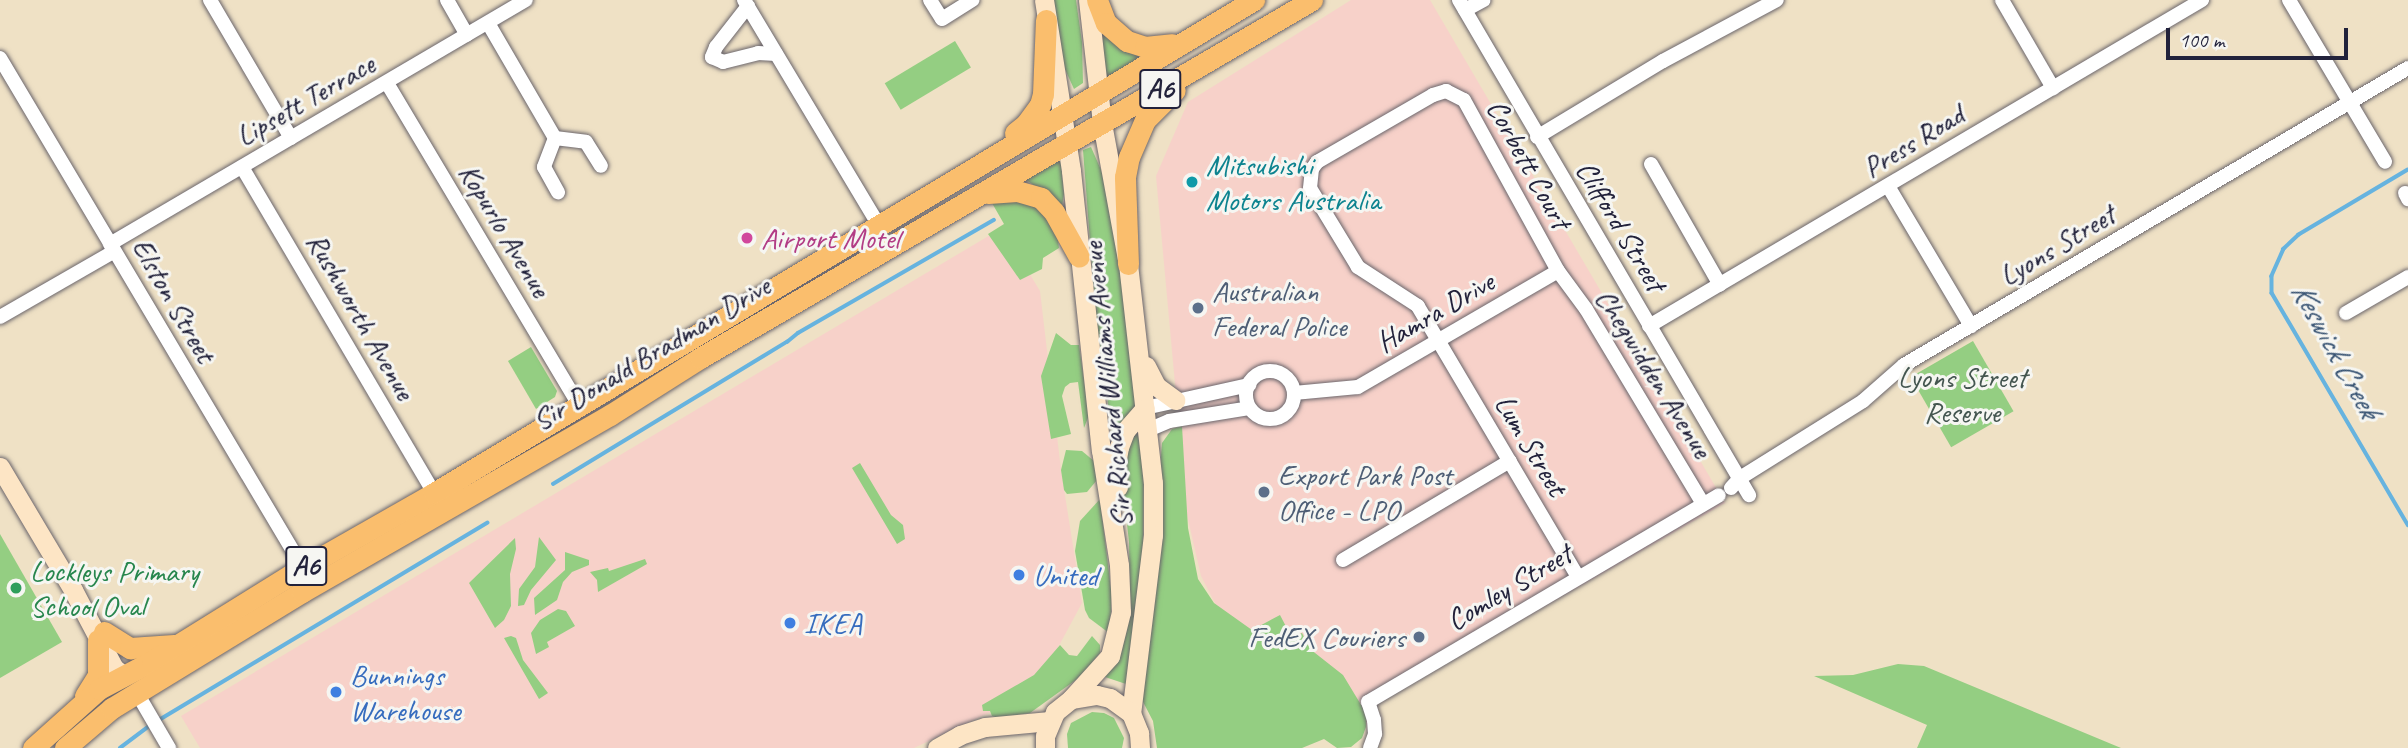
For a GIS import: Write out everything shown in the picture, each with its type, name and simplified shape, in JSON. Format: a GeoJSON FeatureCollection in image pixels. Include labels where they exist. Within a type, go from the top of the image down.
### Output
{"type":"FeatureCollection","features":[{"type":"Feature","properties":{"kind":"main road","name":"Sir Richard Williams Avenue"},"geometry":{"type":"LineString","coordinates":[[1088,0],[1102,123],[1128,264],[1148,430],[1153,535],[1130,713]]}},
{"type":"Feature","properties":{"kind":"main road"},"geometry":{"type":"LineString","coordinates":[[1097,0],[1106,23],[1127,41],[1145,47],[1185,41]]}},
{"type":"Feature","properties":{"kind":"main road","name":"Sir Donald Bradman Drive"},"geometry":{"type":"LineString","coordinates":[[33,748],[75,708],[123,675],[434,493],[1254,0]]}},
{"type":"Feature","properties":{"kind":"main road","name":"Sir Donald Bradman Drive"},"geometry":{"type":"LineString","coordinates":[[65,748],[112,708],[302,592],[610,415],[700,358],[1311,0]]}},
{"type":"Feature","properties":{"kind":"main road","name":"Sir Richard Williams Avenue"},"geometry":{"type":"LineString","coordinates":[[1045,10],[1066,144],[1101,450],[1119,565],[1121,612],[1115,644],[1104,667],[1049,721]]}},
{"type":"Feature","properties":{"kind":"main road"},"geometry":{"type":"LineString","coordinates":[[951,181],[1026,124],[1039,107],[1044,82],[1045,10]]}},
{"type":"Feature","properties":{"kind":"main road"},"geometry":{"type":"LineString","coordinates":[[1128,264],[1125,177],[1135,137],[1166,99],[1218,55]]}},
{"type":"Feature","properties":{"kind":"main road"},"geometry":{"type":"LineString","coordinates":[[982,193],[1017,191],[1041,198],[1054,212],[1079,257]]}},
{"type":"Feature","properties":{"kind":"main road"},"geometry":{"type":"LineString","coordinates":[[1137,342],[1156,386],[1175,400]]}},
{"type":"Feature","properties":{"kind":"main road"},"geometry":{"type":"LineString","coordinates":[[578,404],[595,408],[700,358]]}},
{"type":"Feature","properties":{"kind":"main road"},"geometry":{"type":"LineString","coordinates":[[1119,565],[1122,521],[1115,464],[1125,431],[1145,408]]}},
{"type":"Feature","properties":{"kind":"main road"},"geometry":{"type":"LineString","coordinates":[[0,467],[101,636],[122,664],[123,675],[112,708]]}},
{"type":"Feature","properties":{"kind":"main road"},"geometry":{"type":"LineString","coordinates":[[101,636],[130,648],[176,645]]}},
{"type":"Feature","properties":{"kind":"main road"},"geometry":{"type":"LineString","coordinates":[[75,708],[98,675],[101,636]]}},
{"type":"Feature","properties":{"kind":"main road"},"geometry":{"type":"LineString","coordinates":[[123,675],[142,677],[175,671]]}},
{"type":"Feature","properties":{"kind":"main road"},"geometry":{"type":"LineString","coordinates":[[1071,699],[1084,695],[1110,698],[1130,713],[1139,733],[1140,748]]}},
{"type":"Feature","properties":{"kind":"main road"},"geometry":{"type":"LineString","coordinates":[[937,748],[960,735],[985,727],[1049,721],[1045,748]]}},
{"type":"Feature","properties":{"kind":"street"},"geometry":{"type":"LineString","coordinates":[[210,0],[291,138]]}},
{"type":"Feature","properties":{"kind":"street"},"geometry":{"type":"LineString","coordinates":[[447,0],[467,36]]}},
{"type":"Feature","properties":{"kind":"street","name":"Lipsett Terrace"},"geometry":{"type":"LineString","coordinates":[[0,317],[242,167],[526,0]]}},
{"type":"Feature","properties":{"kind":"street"},"geometry":{"type":"LineString","coordinates":[[930,0],[942,19],[973,0]]}},
{"type":"Feature","properties":{"kind":"street"},"geometry":{"type":"LineString","coordinates":[[1462,5],[1484,0]]}},
{"type":"Feature","properties":{"kind":"street"},"geometry":{"type":"LineString","coordinates":[[1537,138],[1663,61],[1777,0]]}},
{"type":"Feature","properties":{"kind":"street"},"geometry":{"type":"LineString","coordinates":[[2002,0],[2053,88]]}},
{"type":"Feature","properties":{"kind":"street","name":"Press Road"},"geometry":{"type":"LineString","coordinates":[[1649,326],[2202,0]]}},
{"type":"Feature","properties":{"kind":"street"},"geometry":{"type":"LineString","coordinates":[[2289,0],[2385,162]]}},
{"type":"Feature","properties":{"kind":"street"},"geometry":{"type":"LineString","coordinates":[[776,54],[758,53],[723,62],[712,57],[746,3],[878,226]]}},
{"type":"Feature","properties":{"kind":"street","name":"Clifford Street"},"geometry":{"type":"LineString","coordinates":[[1462,5],[1537,138],[1649,326],[1730,487],[1749,495]]}},
{"type":"Feature","properties":{"kind":"street"},"geometry":{"type":"LineString","coordinates":[[488,23],[555,138]]}},
{"type":"Feature","properties":{"kind":"street","name":"Elston Street"},"geometry":{"type":"LineString","coordinates":[[0,58],[303,568]]}},
{"type":"Feature","properties":{"kind":"street","name":"Lyons Street"},"geometry":{"type":"LineString","coordinates":[[1730,487],[1863,401],[1904,365],[2408,68]]}},
{"type":"Feature","properties":{"kind":"street","name":"Kopurlo Avenue"},"geometry":{"type":"LineString","coordinates":[[387,83],[578,404]]}},
{"type":"Feature","properties":{"kind":"street","name":"Corbett Court"},"geometry":{"type":"LineString","coordinates":[[1438,340],[1418,306],[1359,267],[1310,188],[1312,169],[1317,162],[1433,94],[1446,92],[1464,100],[1558,271]]}},
{"type":"Feature","properties":{"kind":"street"},"geometry":{"type":"LineString","coordinates":[[555,138],[586,142],[601,166]]}},
{"type":"Feature","properties":{"kind":"street"},"geometry":{"type":"LineString","coordinates":[[555,138],[544,167],[558,191]]}},
{"type":"Feature","properties":{"kind":"street"},"geometry":{"type":"LineString","coordinates":[[1651,164],[1720,285]]}},
{"type":"Feature","properties":{"kind":"street","name":"Rushworth Avenue"},"geometry":{"type":"LineString","coordinates":[[242,167],[434,493]]}},
{"type":"Feature","properties":{"kind":"street"},"geometry":{"type":"LineString","coordinates":[[1888,186],[1971,326]]}},
{"type":"Feature","properties":{"kind":"street","name":"Hamra Drive"},"geometry":{"type":"LineString","coordinates":[[1294,393],[1358,387],[1558,271]]}},
{"type":"Feature","properties":{"kind":"street","name":"Chegwidden Avenue"},"geometry":{"type":"LineString","coordinates":[[1558,271],[1586,309],[1703,504]]}},
{"type":"Feature","properties":{"kind":"street"},"geometry":{"type":"LineString","coordinates":[[2346,313],[2408,277]]}},
{"type":"Feature","properties":{"kind":"street","name":"Lum Street"},"geometry":{"type":"LineString","coordinates":[[1438,340],[1578,577]]}},
{"type":"Feature","properties":{"kind":"street"},"geometry":{"type":"LineString","coordinates":[[1274,372],[1287,379],[1294,393],[1290,408],[1279,417],[1265,419],[1250,408],[1246,392],[1249,385],[1259,374],[1274,372]]}},
{"type":"Feature","properties":{"kind":"street"},"geometry":{"type":"LineString","coordinates":[[1145,408],[1249,385]]}},
{"type":"Feature","properties":{"kind":"street"},"geometry":{"type":"LineString","coordinates":[[1148,430],[1169,421],[1250,408]]}},
{"type":"Feature","properties":{"kind":"street"},"geometry":{"type":"LineString","coordinates":[[1343,560],[1510,461]]}},
{"type":"Feature","properties":{"kind":"street","name":"Comley Street"},"geometry":{"type":"LineString","coordinates":[[1370,748],[1375,734],[1368,702],[1730,487]]}},
{"type":"Feature","properties":{"kind":"street"},"geometry":{"type":"LineString","coordinates":[[137,693],[169,748]]}},
{"type":"Feature","properties":{"kind":"shaded area"},"geometry":{"type":"Polygon","coordinates":[[[1351,0],[1430,0],[1725,503],[1351,718],[1219,611],[1201,576],[1187,515],[1156,176],[1188,102],[1351,0]]]}},
{"type":"Feature","properties":{"kind":"shaded area"},"geometry":{"type":"Polygon","coordinates":[[[1002,228],[1040,291],[1061,470],[1082,603],[1042,677],[995,710],[914,748],[200,748],[181,716],[1002,228]]]}},
{"type":"Feature","properties":{"kind":"green space"},"geometry":{"type":"Polygon","coordinates":[[[1051,0],[1076,0],[1082,42],[1083,83],[1074,89],[1064,67],[1051,0]]]}},
{"type":"Feature","properties":{"kind":"green space"},"geometry":{"type":"Polygon","coordinates":[[[1097,22],[1143,59],[1105,82],[1097,22]]]}},
{"type":"Feature","properties":{"kind":"green space"},"geometry":{"type":"Polygon","coordinates":[[[955,41],[971,68],[901,110],[885,83],[955,41]]]}},
{"type":"Feature","properties":{"kind":"green space"},"geometry":{"type":"Polygon","coordinates":[[[1091,147],[1105,179],[1110,204],[1140,406],[1113,439],[1096,319],[1083,150],[1091,147]]]}},
{"type":"Feature","properties":{"kind":"green space"},"geometry":{"type":"Polygon","coordinates":[[[1060,153],[1064,194],[1062,206],[1021,176],[1060,153]]]}},
{"type":"Feature","properties":{"kind":"green space"},"geometry":{"type":"Polygon","coordinates":[[[1004,199],[1037,206],[1056,227],[1059,248],[1043,258],[1042,269],[1020,280],[988,234],[1004,224],[992,203],[1004,199]]]}},
{"type":"Feature","properties":{"kind":"green space"},"geometry":{"type":"Polygon","coordinates":[[[1056,333],[1071,345],[1079,345],[1089,415],[1084,428],[1078,382],[1070,383],[1065,387],[1062,396],[1071,434],[1051,439],[1041,376],[1056,333]]]}},
{"type":"Feature","properties":{"kind":"green space","name":"Lyons Street Reserve"},"geometry":{"type":"Polygon","coordinates":[[[1973,341],[2014,411],[1951,447],[1911,377],[1973,341]]]}},
{"type":"Feature","properties":{"kind":"green space"},"geometry":{"type":"Polygon","coordinates":[[[531,347],[557,391],[555,397],[536,409],[508,361],[531,347]]]}},
{"type":"Feature","properties":{"kind":"green space"},"geometry":{"type":"Polygon","coordinates":[[[1182,426],[1188,528],[1198,579],[1214,603],[1252,630],[1280,615],[1292,638],[1302,633],[1310,649],[1343,675],[1366,713],[1366,727],[1362,738],[1351,747],[1337,748],[1324,739],[1302,748],[1157,748],[1153,721],[1141,698],[1162,443],[1172,429],[1182,426]]]}},
{"type":"Feature","properties":{"kind":"green space"},"geometry":{"type":"Polygon","coordinates":[[[1136,427],[1144,427],[1143,567],[1126,684],[1102,676],[1118,653],[1126,634],[1130,597],[1129,542],[1121,471],[1136,427]]]}},
{"type":"Feature","properties":{"kind":"green space"},"geometry":{"type":"Polygon","coordinates":[[[1066,450],[1082,451],[1094,461],[1097,480],[1087,492],[1067,494],[1064,490],[1061,470],[1066,450]]]}},
{"type":"Feature","properties":{"kind":"green space"},"geometry":{"type":"Polygon","coordinates":[[[860,463],[891,515],[903,525],[905,539],[897,544],[852,468],[860,463]]]}},
{"type":"Feature","properties":{"kind":"green space"},"geometry":{"type":"Polygon","coordinates":[[[1100,499],[1112,598],[1109,633],[1089,618],[1085,610],[1075,551],[1080,521],[1100,499]]]}},
{"type":"Feature","properties":{"kind":"green space","name":"Lockleys Primary School Oval"},"geometry":{"type":"Polygon","coordinates":[[[0,534],[62,642],[0,678],[0,534]]]}},
{"type":"Feature","properties":{"kind":"green space"},"geometry":{"type":"Polygon","coordinates":[[[539,537],[556,560],[531,590],[524,605],[518,606],[519,589],[535,567],[539,537]]]}},
{"type":"Feature","properties":{"kind":"green space"},"geometry":{"type":"Polygon","coordinates":[[[515,538],[516,549],[510,574],[511,606],[504,620],[495,628],[469,583],[515,538]]]}},
{"type":"Feature","properties":{"kind":"green space"},"geometry":{"type":"Polygon","coordinates":[[[565,552],[589,560],[589,565],[572,572],[563,582],[557,600],[535,615],[534,598],[565,570],[565,552]]]}},
{"type":"Feature","properties":{"kind":"green space"},"geometry":{"type":"Polygon","coordinates":[[[645,559],[647,564],[598,592],[597,580],[590,572],[608,568],[609,571],[645,559]]]}},
{"type":"Feature","properties":{"kind":"green space"},"geometry":{"type":"Polygon","coordinates":[[[558,609],[566,611],[575,626],[547,642],[549,647],[536,654],[531,633],[540,620],[558,609]]]}},
{"type":"Feature","properties":{"kind":"green space"},"geometry":{"type":"Polygon","coordinates":[[[1092,636],[1100,645],[1100,653],[1080,677],[1030,713],[999,718],[992,716],[990,711],[983,711],[982,705],[1034,675],[1060,645],[1069,655],[1077,656],[1092,636]]]}},
{"type":"Feature","properties":{"kind":"green space"},"geometry":{"type":"Polygon","coordinates":[[[504,638],[516,638],[523,660],[548,693],[539,699],[504,638]]]}},
{"type":"Feature","properties":{"kind":"green space"},"geometry":{"type":"Polygon","coordinates":[[[1898,664],[1924,666],[2121,748],[1917,748],[1927,725],[1814,676],[1853,675],[1898,664]]]}},
{"type":"Feature","properties":{"kind":"green space"},"geometry":{"type":"Polygon","coordinates":[[[1092,712],[1104,713],[1114,718],[1124,738],[1122,748],[1068,748],[1067,734],[1071,723],[1092,712]]]}},
{"type":"Feature","properties":{"kind":"waterway","name":"Keswick Creek"},"geometry":{"type":"LineString","coordinates":[[2408,170],[2299,235],[2284,249],[2272,276],[2272,293],[2408,525]]}},
{"type":"Feature","properties":{"kind":"waterway"},"geometry":{"type":"LineString","coordinates":[[553,484],[798,333],[994,220]]}},
{"type":"Feature","properties":{"kind":"waterway"},"geometry":{"type":"LineString","coordinates":[[159,720],[487,523]]}},
{"type":"Feature","properties":{"kind":"waterway"},"geometry":{"type":"LineString","coordinates":[[120,748],[152,724]]}},
{"type":"Feature","properties":{"kind":"place","name":"Mitsubishi Motors Australia"},"geometry":{"type":"Point","coordinates":[1192,182]}},
{"type":"Feature","properties":{"kind":"place","name":"Airport Motel"},"geometry":{"type":"Point","coordinates":[747,238]}},
{"type":"Feature","properties":{"kind":"place","name":"Australian Federal Police"},"geometry":{"type":"Point","coordinates":[1198,308]}},
{"type":"Feature","properties":{"kind":"place","name":"Export Park Post Office - LPO"},"geometry":{"type":"Point","coordinates":[1264,492]}},
{"type":"Feature","properties":{"kind":"place","name":"United"},"geometry":{"type":"Point","coordinates":[1019,575]}},
{"type":"Feature","properties":{"kind":"place","name":"Lockleys Primary School Oval"},"geometry":{"type":"Point","coordinates":[16,588]}},
{"type":"Feature","properties":{"kind":"place","name":"IKEA"},"geometry":{"type":"Point","coordinates":[790,623]}},
{"type":"Feature","properties":{"kind":"place","name":"FedEX Couriers"},"geometry":{"type":"Point","coordinates":[1419,637]}},
{"type":"Feature","properties":{"kind":"place","name":"Bunnings Warehouse"},"geometry":{"type":"Point","coordinates":[336,692]}}]}
